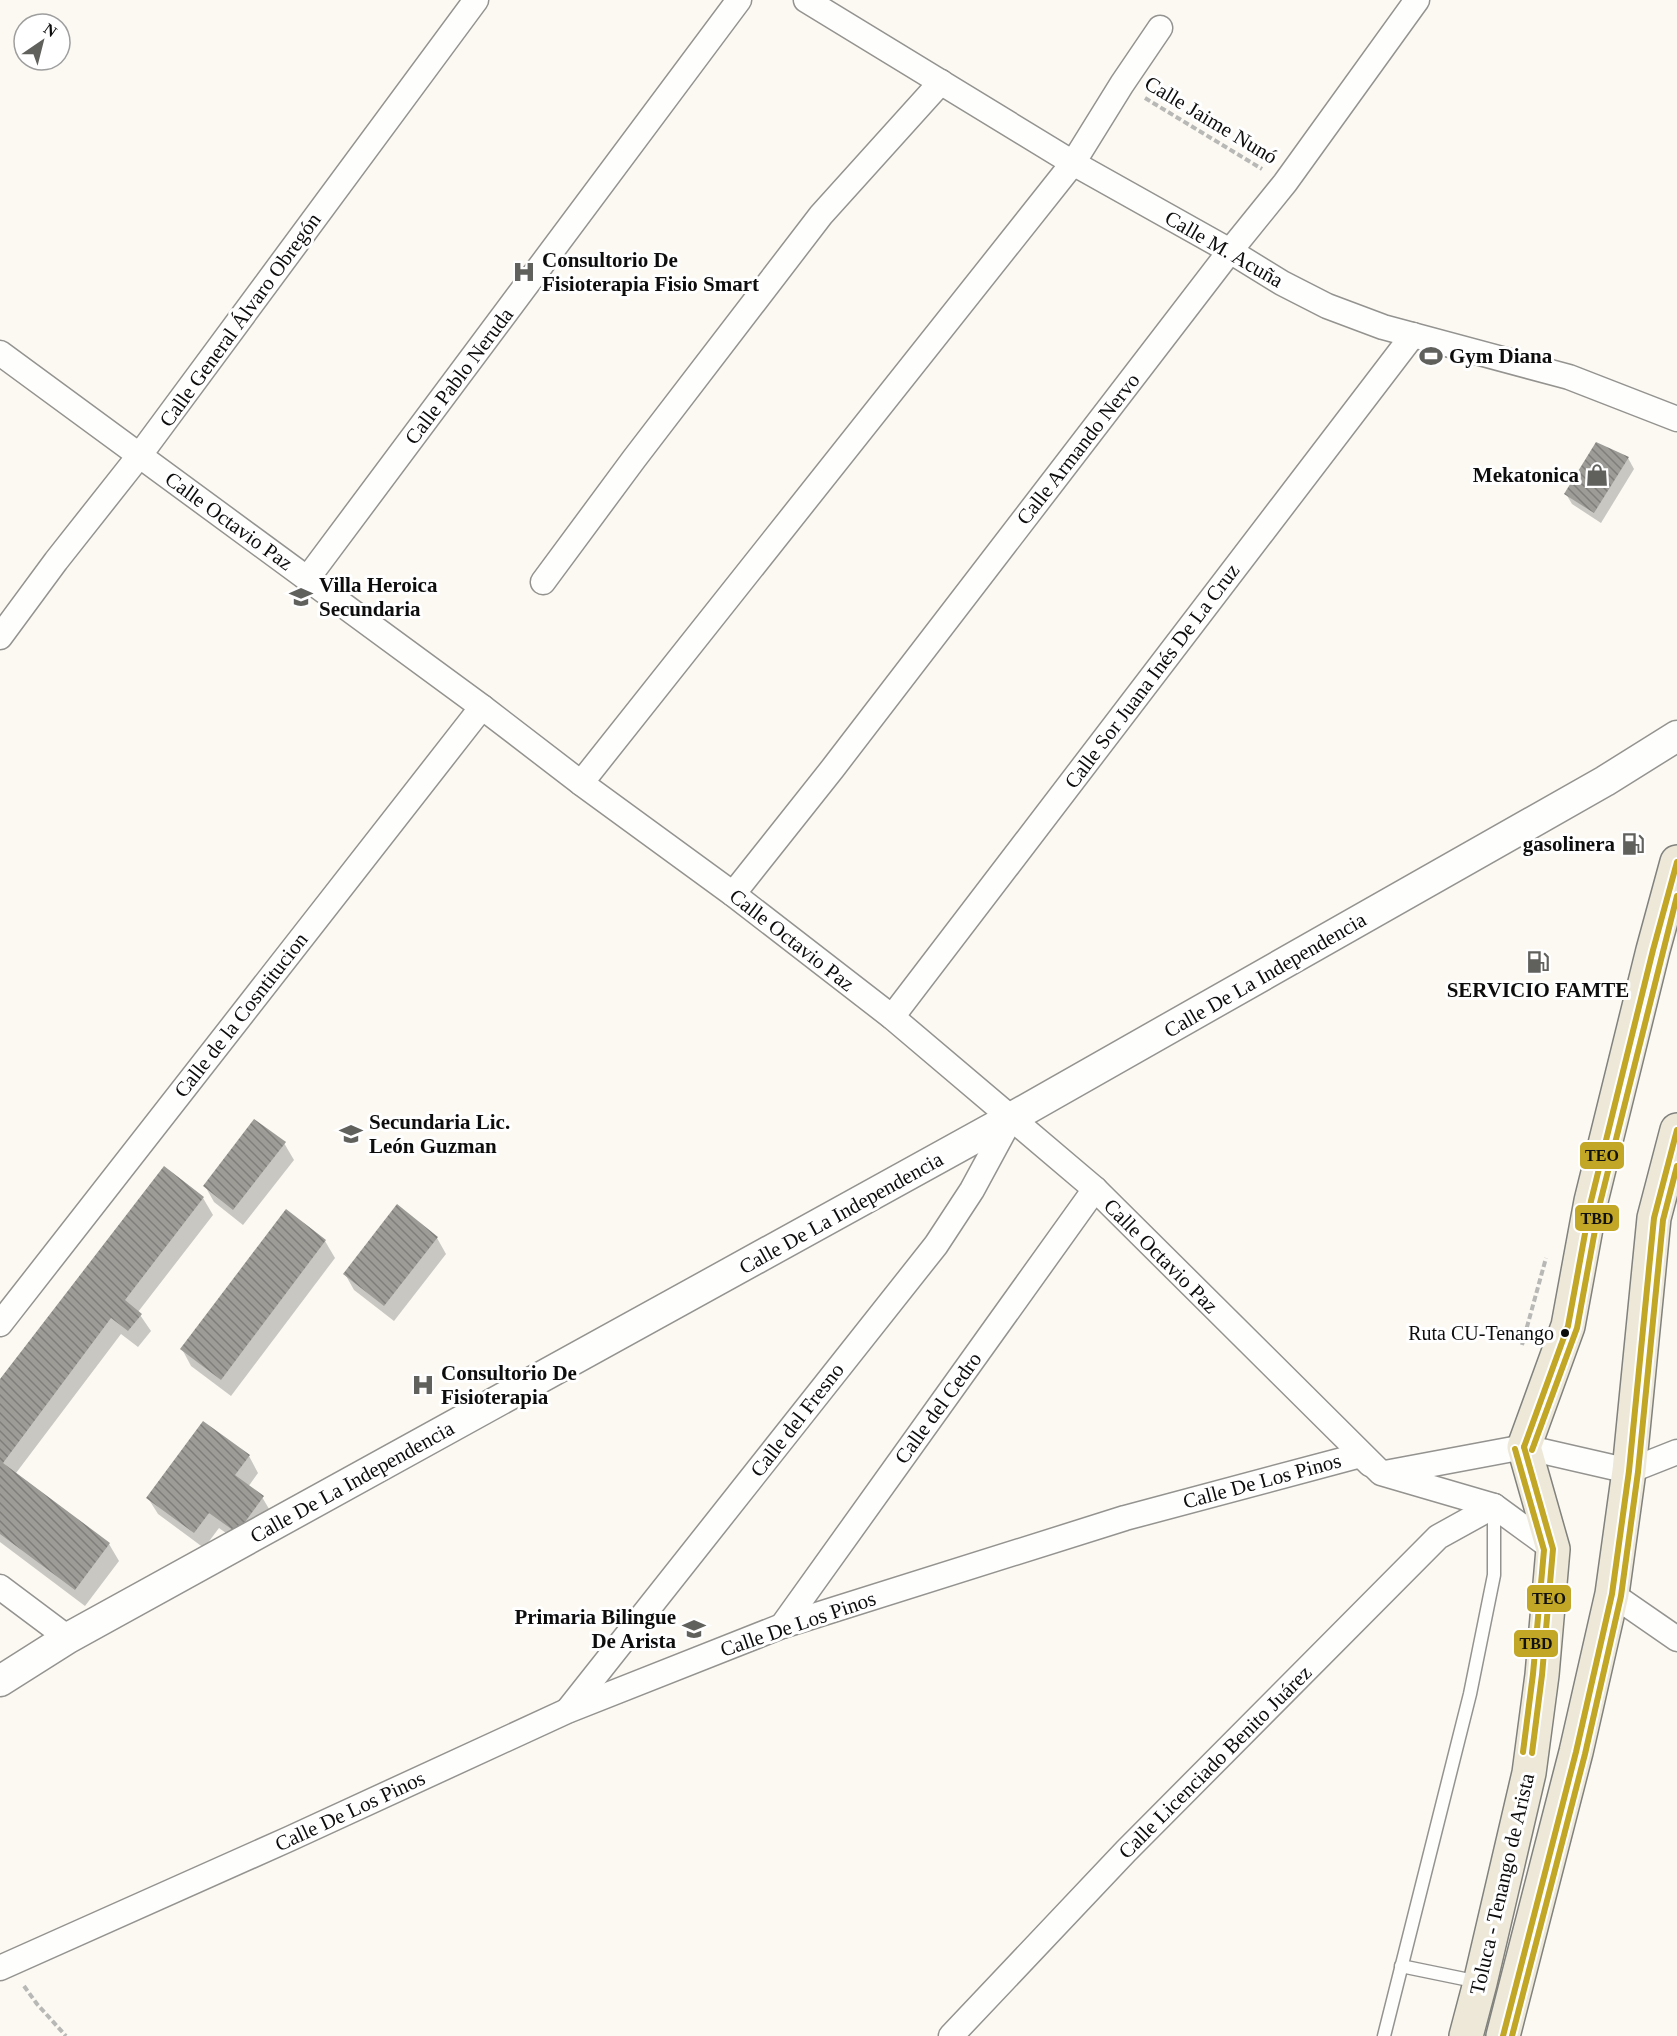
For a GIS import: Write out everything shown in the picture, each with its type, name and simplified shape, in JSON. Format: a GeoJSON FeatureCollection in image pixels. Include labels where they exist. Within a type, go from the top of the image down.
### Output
{"type":"FeatureCollection","features":[{"type":"Feature","properties":{"kind":"main road"},"geometry":{"type":"LineString","coordinates":[[1524,1447],[1568,1326],[1591,1202],[1677,862]]}},
{"type":"Feature","properties":{"kind":"main road"},"geometry":{"type":"LineString","coordinates":[[1503,2036],[1575,1752],[1612,1594],[1629,1471],[1654,1218],[1677,1130]]}},
{"type":"Feature","properties":{"kind":"main road","name":"Toluca - Tenango de Arista"},"geometry":{"type":"LineString","coordinates":[[1466,2036],[1529,1773],[1542,1675],[1553,1549],[1524,1447]]}},
{"type":"Feature","properties":{"kind":"street","name":"Calle General Álvaro Obregón"},"geometry":{"type":"LineString","coordinates":[[0,637],[139,456],[476,0]]}},
{"type":"Feature","properties":{"kind":"street","name":"Calle Pablo Neruda"},"geometry":{"type":"LineString","coordinates":[[307,579],[739,0]]}},
{"type":"Feature","properties":{"kind":"street","name":"Calle M. Acuña"},"geometry":{"type":"LineString","coordinates":[[806,0],[1073,163],[1230,251],[1282,283],[1327,306],[1383,327],[1569,377],[1677,419]]}},
{"type":"Feature","properties":{"kind":"street","name":"Calle Armando Nervo"},"geometry":{"type":"LineString","coordinates":[[733,894],[1285,183],[1417,0]]}},
{"type":"Feature","properties":{"kind":"street"},"geometry":{"type":"LineString","coordinates":[[580,783],[1073,163],[1160,28]]}},
{"type":"Feature","properties":{"kind":"street"},"geometry":{"type":"LineString","coordinates":[[543,582],[821,215],[941,82]]}},
{"type":"Feature","properties":{"kind":"street","name":"Calle Sor Juana Inés De La Cruz"},"geometry":{"type":"LineString","coordinates":[[892,1017],[1413,335]]}},
{"type":"Feature","properties":{"kind":"street","name":"Calle Octavio Paz"},"geometry":{"type":"LineString","coordinates":[[0,353],[482,707],[580,783],[733,894],[892,1017],[1095,1189],[1381,1473],[1494,1506],[1553,1549]]}},
{"type":"Feature","properties":{"kind":"street","name":"Calle de la Cosntitucion"},"geometry":{"type":"LineString","coordinates":[[0,1324],[482,707]]}},
{"type":"Feature","properties":{"kind":"street","name":"Calle De La Independencia"},"geometry":{"type":"LineString","coordinates":[[0,1681],[68,1638],[1011,1118],[1585,792],[1677,736]]}},
{"type":"Feature","properties":{"kind":"street","name":"Calle del Fresno"},"geometry":{"type":"LineString","coordinates":[[567,1711],[936,1245],[972,1190],[1011,1118]]}},
{"type":"Feature","properties":{"kind":"street","name":"Calle del Cedro"},"geometry":{"type":"LineString","coordinates":[[782,1626],[1095,1189]]}},
{"type":"Feature","properties":{"kind":"street"},"geometry":{"type":"LineString","coordinates":[[1381,1473],[1524,1447],[1629,1471],[1677,1452]]}},
{"type":"Feature","properties":{"kind":"street","name":"Calle De Los Pinos"},"geometry":{"type":"LineString","coordinates":[[4,1966],[289,1839],[567,1711],[782,1626],[1125,1518],[1361,1455],[1381,1473]]}},
{"type":"Feature","properties":{"kind":"street","name":"Calle Licenciado Benito Juárez"},"geometry":{"type":"LineString","coordinates":[[951,2036],[1126,1851],[1438,1537],[1494,1506]]}},
{"type":"Feature","properties":{"kind":"street"},"geometry":{"type":"LineString","coordinates":[[0,1587],[68,1638]]}},
{"type":"Feature","properties":{"kind":"street"},"geometry":{"type":"LineString","coordinates":[[1612,1594],[1677,1639]]}},
{"type":"Feature","properties":{"kind":"lane"},"geometry":{"type":"LineString","coordinates":[[1384,2036],[1467,1705],[1494,1575],[1494,1506]]}},
{"type":"Feature","properties":{"kind":"lane"},"geometry":{"type":"LineString","coordinates":[[1401,1966],[1480,1983]]}},
{"type":"Feature","properties":{"kind":"path","name":"Calle Jaime Nunó"},"geometry":{"type":"LineString","coordinates":[[1122,84],[1285,183]]}},
{"type":"Feature","properties":{"kind":"path"},"geometry":{"type":"LineString","coordinates":[[1522,1345],[1547,1256]]}},
{"type":"Feature","properties":{"kind":"path"},"geometry":{"type":"LineString","coordinates":[[4,1966],[66,2036]]}},
{"type":"Feature","properties":{"kind":"building","name":"Mekatonica"},"geometry":{"type":"Polygon","coordinates":[[[1596,442],[1629,457],[1594,513],[1564,494],[1596,442]]]}},
{"type":"Feature","properties":{"kind":"building"},"geometry":{"type":"Polygon","coordinates":[[[254,1119],[286,1142],[233,1210],[203,1186],[254,1119]]]}},
{"type":"Feature","properties":{"kind":"building"},"geometry":{"type":"Polygon","coordinates":[[[164,1166],[204,1197],[125,1300],[142,1314],[128,1331],[111,1318],[3,1463],[110,1543],[75,1590],[0,1534],[0,1379],[164,1166]]]}},
{"type":"Feature","properties":{"kind":"building"},"geometry":{"type":"Polygon","coordinates":[[[397,1204],[438,1237],[384,1306],[343,1274],[397,1204]]]}},
{"type":"Feature","properties":{"kind":"building"},"geometry":{"type":"Polygon","coordinates":[[[286,1209],[326,1240],[221,1380],[180,1349],[286,1209]]]}},
{"type":"Feature","properties":{"kind":"building"},"geometry":{"type":"Polygon","coordinates":[[[203,1421],[250,1455],[235,1475],[264,1496],[237,1533],[209,1513],[194,1533],[146,1498],[203,1421]]]}},
{"type":"Feature","properties":{"kind":"transit line","name":"TEO"},"geometry":{"type":"LineString","coordinates":[[1524,1447],[1568,1326],[1591,1201],[1677,862]]}},
{"type":"Feature","properties":{"kind":"transit line","name":"TBD"},"geometry":{"type":"LineString","coordinates":[[1532,1450],[1577,1328],[1600,1203],[1677,896]]}},
{"type":"Feature","properties":{"kind":"transit line","name":"TEO"},"geometry":{"type":"LineString","coordinates":[[1503,2036],[1576,1752],[1612,1594],[1629,1471],[1654,1218],[1677,1130]]}},
{"type":"Feature","properties":{"kind":"transit line","name":"TBD"},"geometry":{"type":"LineString","coordinates":[[1512,2036],[1585,1754],[1621,1596],[1638,1472],[1663,1220],[1677,1166]]}},
{"type":"Feature","properties":{"kind":"transit line","name":"TEO"},"geometry":{"type":"LineString","coordinates":[[1524,1447],[1553,1549],[1542,1675],[1532,1753]]}},
{"type":"Feature","properties":{"kind":"transit line","name":"TBD"},"geometry":{"type":"LineString","coordinates":[[1515,1449],[1544,1550],[1533,1674],[1523,1752]]}},
{"type":"Feature","properties":{"kind":"place","name":"Consultorio De Fisioterapia Fisio Smart"},"geometry":{"type":"Point","coordinates":[524,272]}},
{"type":"Feature","properties":{"kind":"place","name":"Gym Diana"},"geometry":{"type":"Point","coordinates":[1431,356]}},
{"type":"Feature","properties":{"kind":"place","name":"Mekatonica"},"geometry":{"type":"Point","coordinates":[1597,475]}},
{"type":"Feature","properties":{"kind":"place","name":"Villa Heroica Secundaria"},"geometry":{"type":"Point","coordinates":[301,597]}},
{"type":"Feature","properties":{"kind":"place","name":"gasolinera"},"geometry":{"type":"Point","coordinates":[1633,844]}},
{"type":"Feature","properties":{"kind":"place","name":"SERVICIO FAMTE"},"geometry":{"type":"Point","coordinates":[1538,962]}},
{"type":"Feature","properties":{"kind":"place","name":"Secundaria Lic. León Guzman"},"geometry":{"type":"Point","coordinates":[351,1134]}},
{"type":"Feature","properties":{"kind":"place","name":"Ruta CU-Tenango"},"geometry":{"type":"Point","coordinates":[1565,1333]}},
{"type":"Feature","properties":{"kind":"place","name":"Consultorio De Fisioterapia"},"geometry":{"type":"Point","coordinates":[423,1385]}},
{"type":"Feature","properties":{"kind":"place","name":"Primaria Bilingue De Arista"},"geometry":{"type":"Point","coordinates":[694,1629]}}]}
